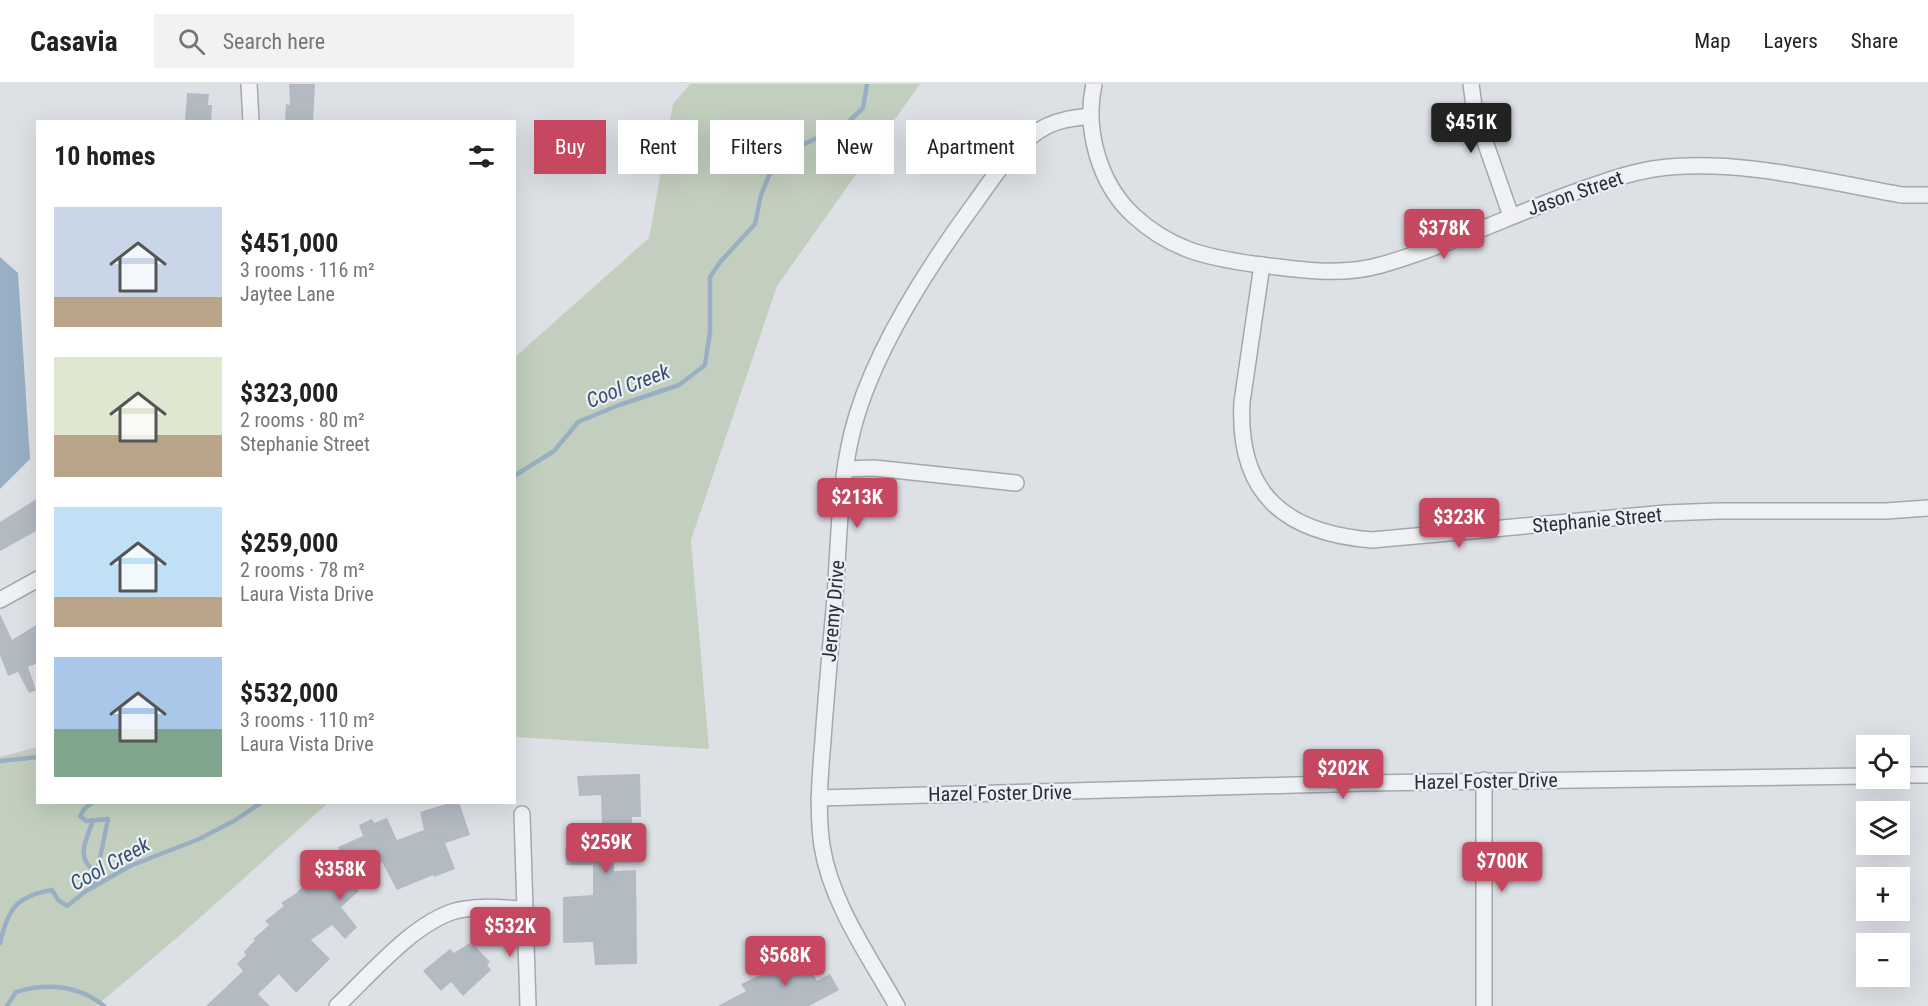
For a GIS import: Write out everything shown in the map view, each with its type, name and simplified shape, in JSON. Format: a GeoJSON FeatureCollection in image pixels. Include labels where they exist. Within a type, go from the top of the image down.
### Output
{"type":"FeatureCollection","features":[{"type":"Feature","properties":{"kind":"street"},"geometry":{"type":"LineString","coordinates":[[249,84],[251,120]]}},
{"type":"Feature","properties":{"kind":"street","name":"Jason Street"},"geometry":{"type":"LineString","coordinates":[[1094,84],[1091,116],[1093,139],[1101,166],[1112,189],[1143,223],[1167,242],[1196,254],[1262,265],[1329,271],[1380,266],[1619,176],[1684,166],[1717,166],[1902,195],[1928,195]]}},
{"type":"Feature","properties":{"kind":"street"},"geometry":{"type":"LineString","coordinates":[[1471,84],[1475,113],[1511,216]]}},
{"type":"Feature","properties":{"kind":"street","name":"Jeremy Drive"},"geometry":{"type":"LineString","coordinates":[[897,1006],[841,904],[823,849],[819,798],[846,469],[852,434],[860,406],[908,304],[936,257],[1005,162],[1047,125],[1065,119],[1091,116]]}},
{"type":"Feature","properties":{"kind":"street","name":"Stephanie Street"},"geometry":{"type":"LineString","coordinates":[[1262,265],[1242,402],[1241,422],[1245,448],[1259,487],[1294,521],[1316,531],[1340,538],[1372,540],[1666,513],[1886,512],[1928,508]]}},
{"type":"Feature","properties":{"kind":"street"},"geometry":{"type":"LineString","coordinates":[[846,469],[874,468],[1016,483]]}},
{"type":"Feature","properties":{"kind":"street"},"geometry":{"type":"LineString","coordinates":[[0,600],[36,580]]}},
{"type":"Feature","properties":{"kind":"street"},"geometry":{"type":"LineString","coordinates":[[1910,776],[1928,775]]}},
{"type":"Feature","properties":{"kind":"street","name":"Hazel Foster Drive"},"geometry":{"type":"LineString","coordinates":[[819,798],[1484,780],[1856,776]]}},
{"type":"Feature","properties":{"kind":"street"},"geometry":{"type":"LineString","coordinates":[[1484,780],[1484,1006]]}},
{"type":"Feature","properties":{"kind":"street"},"geometry":{"type":"LineString","coordinates":[[522,814],[528,1006]]}},
{"type":"Feature","properties":{"kind":"street"},"geometry":{"type":"LineString","coordinates":[[338,1006],[414,934],[440,918],[456,911],[478,908],[524,909]]}},
{"type":"Feature","properties":{"kind":"green space"},"geometry":{"type":"Polygon","coordinates":[[[690,84],[920,84],[894,121],[816,120],[816,174],[856,174],[777,286],[691,540],[709,749],[516,737],[516,356],[649,238],[660,174],[698,174],[698,120],[670,120],[673,104],[690,84]]]}},
{"type":"Feature","properties":{"kind":"green space"},"geometry":{"type":"Polygon","coordinates":[[[36,747],[36,804],[327,804],[185,931],[96,1006],[0,1006],[0,757],[36,747]]]}},
{"type":"Feature","properties":{"kind":"water"},"geometry":{"type":"Polygon","coordinates":[[[0,257],[18,273],[30,459],[0,489],[0,257]]]}},
{"type":"Feature","properties":{"kind":"building"},"geometry":{"type":"Polygon","coordinates":[[[289,84],[315,84],[313,120],[285,120],[286,104],[290,105],[289,84]]]}},
{"type":"Feature","properties":{"kind":"building"},"geometry":{"type":"Polygon","coordinates":[[[187,93],[209,94],[208,105],[212,105],[211,120],[185,120],[187,93]]]}},
{"type":"Feature","properties":{"kind":"building"},"geometry":{"type":"Polygon","coordinates":[[[36,499],[36,531],[0,551],[0,522],[36,499]]]}},
{"type":"Feature","properties":{"kind":"building"},"geometry":{"type":"Polygon","coordinates":[[[0,614],[12,640],[36,625],[36,664],[28,667],[36,690],[29,693],[18,672],[8,676],[0,655],[0,614]]]}},
{"type":"Feature","properties":{"kind":"building"},"geometry":{"type":"Polygon","coordinates":[[[640,774],[641,817],[632,817],[632,840],[613,840],[614,871],[636,870],[637,964],[595,965],[593,942],[564,943],[563,941],[563,897],[593,895],[593,865],[566,865],[565,848],[582,848],[581,824],[602,823],[601,795],[579,796],[577,776],[640,774]]]}},
{"type":"Feature","properties":{"kind":"building"},"geometry":{"type":"Polygon","coordinates":[[[446,804],[460,804],[470,835],[445,843],[455,869],[434,877],[433,875],[397,890],[382,862],[347,879],[359,891],[341,907],[357,927],[345,939],[332,925],[311,940],[330,959],[296,993],[279,974],[258,994],[270,1006],[206,1006],[243,971],[237,964],[246,955],[244,952],[255,940],[253,939],[269,925],[265,921],[284,906],[281,903],[295,894],[340,852],[338,847],[363,836],[359,825],[372,819],[374,823],[387,818],[397,840],[424,830],[420,812],[446,804]]]}},
{"type":"Feature","properties":{"kind":"building"},"geometry":{"type":"Polygon","coordinates":[[[471,942],[490,962],[487,965],[491,970],[463,996],[451,982],[441,991],[423,971],[450,949],[454,953],[471,942]]]}},
{"type":"Feature","properties":{"kind":"building"},"geometry":{"type":"Polygon","coordinates":[[[803,955],[817,981],[830,974],[839,990],[809,1006],[718,1006],[746,991],[741,984],[803,955]]]}},
{"type":"Feature","properties":{"kind":"waterway","name":"Cool Creek"},"geometry":{"type":"LineString","coordinates":[[516,475],[554,451],[578,422],[619,405],[679,385],[705,365],[710,332],[710,277],[721,261],[755,224],[761,195],[773,166],[802,145],[845,125],[863,108],[867,84]]}},
{"type":"Feature","properties":{"kind":"waterway"},"geometry":{"type":"LineString","coordinates":[[0,761],[36,757]]}},
{"type":"Feature","properties":{"kind":"waterway"},"geometry":{"type":"LineString","coordinates":[[91,804],[80,816],[86,821],[108,819],[94,887]]}},
{"type":"Feature","properties":{"kind":"waterway","name":"Cool Creek"},"geometry":{"type":"LineString","coordinates":[[0,943],[10,913],[22,900],[52,890],[58,900],[67,906],[86,891],[130,866],[199,839],[234,821],[259,804]]}},
{"type":"Feature","properties":{"kind":"waterway"},"geometry":{"type":"LineString","coordinates":[[93,820],[84,854],[85,861],[96,872]]}},
{"type":"Feature","properties":{"kind":"waterway","name":"Cool Creek"},"geometry":{"type":"LineString","coordinates":[[7,1006],[16,992],[39,987],[73,990],[104,1006]]}}]}
